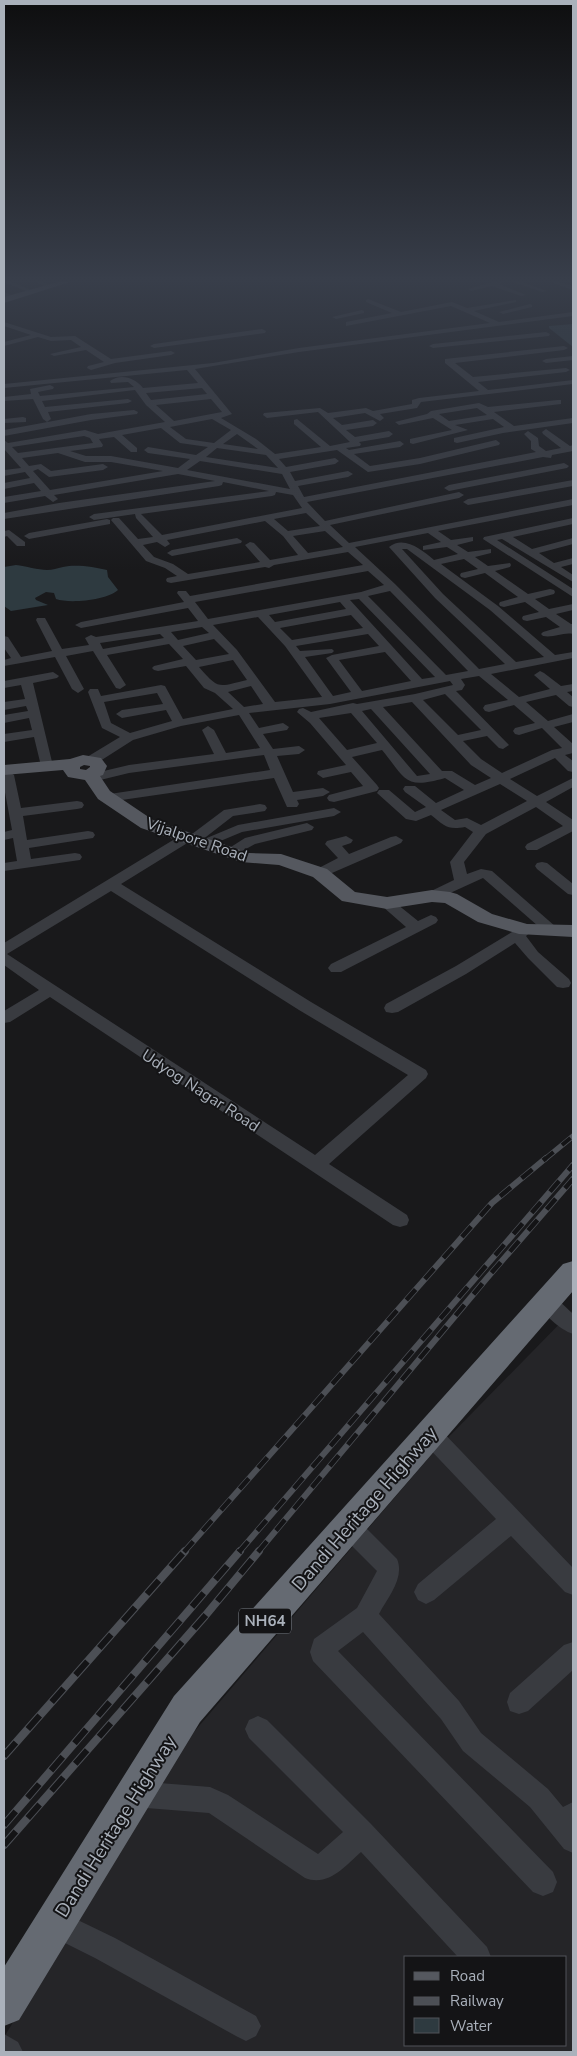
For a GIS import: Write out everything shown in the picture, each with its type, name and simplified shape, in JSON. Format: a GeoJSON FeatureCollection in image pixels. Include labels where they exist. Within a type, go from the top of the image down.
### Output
{"type":"FeatureCollection","features":[{"type":"Feature","properties":{"kind":"highway","name":"Dandi Heritage Highway"},"geometry":{"type":"LineString","coordinates":[[4,2005],[188,1708],[573,1272]]}},
{"type":"Feature","properties":{"kind":"main road"},"geometry":{"type":"LineString","coordinates":[[5,774],[47,766],[71,766]]}},
{"type":"Feature","properties":{"kind":"main road"},"geometry":{"type":"LineString","coordinates":[[71,766],[76,775],[91,771]]}},
{"type":"Feature","properties":{"kind":"main road"},"geometry":{"type":"LineString","coordinates":[[5,774],[71,766]]}},
{"type":"Feature","properties":{"kind":"main road","name":"Vijalpore Road"},"geometry":{"type":"LineString","coordinates":[[91,771],[104,795],[147,824],[253,859],[281,860],[320,873],[349,897],[387,903],[432,896],[450,898],[485,918],[521,933],[573,930]]}},
{"type":"Feature","properties":{"kind":"street"},"geometry":{"type":"LineString","coordinates":[[15,398],[8,385],[90,378]]}},
{"type":"Feature","properties":{"kind":"street"},"geometry":{"type":"LineString","coordinates":[[47,419],[33,391],[35,389],[143,378]]}},
{"type":"Feature","properties":{"kind":"street"},"geometry":{"type":"LineString","coordinates":[[5,444],[93,438],[228,413],[199,378]]}},
{"type":"Feature","properties":{"kind":"street"},"geometry":{"type":"LineString","coordinates":[[472,380],[491,378]]}},
{"type":"Feature","properties":{"kind":"street"},"geometry":{"type":"LineString","coordinates":[[447,424],[561,404],[523,378]]}},
{"type":"Feature","properties":{"kind":"street"},"geometry":{"type":"LineString","coordinates":[[544,378],[552,384]]}},
{"type":"Feature","properties":{"kind":"street"},"geometry":{"type":"LineString","coordinates":[[132,380],[182,441],[268,451],[327,448],[343,450],[400,444]]}},
{"type":"Feature","properties":{"kind":"street"},"geometry":{"type":"LineString","coordinates":[[472,380],[486,392]]}},
{"type":"Feature","properties":{"kind":"street"},"geometry":{"type":"LineString","coordinates":[[103,382],[117,402]]}},
{"type":"Feature","properties":{"kind":"street"},"geometry":{"type":"LineString","coordinates":[[341,428],[414,406],[416,405],[415,402],[419,400],[573,382]]}},
{"type":"Feature","properties":{"kind":"street"},"geometry":{"type":"LineString","coordinates":[[4,399],[204,385]]}},
{"type":"Feature","properties":{"kind":"street"},"geometry":{"type":"LineString","coordinates":[[480,401],[544,393]]}},
{"type":"Feature","properties":{"kind":"street"},"geometry":{"type":"LineString","coordinates":[[149,403],[214,396]]}},
{"type":"Feature","properties":{"kind":"street"},"geometry":{"type":"LineString","coordinates":[[446,396],[460,408]]}},
{"type":"Feature","properties":{"kind":"street"},"geometry":{"type":"LineString","coordinates":[[42,410],[128,401]]}},
{"type":"Feature","properties":{"kind":"street"},"geometry":{"type":"LineString","coordinates":[[489,464],[457,437],[447,424],[431,413],[478,405],[511,428]]}},
{"type":"Feature","properties":{"kind":"street"},"geometry":{"type":"LineString","coordinates":[[267,415],[320,410],[357,444],[343,450]]}},
{"type":"Feature","properties":{"kind":"street"},"geometry":{"type":"LineString","coordinates":[[327,416],[362,410],[375,418]]}},
{"type":"Feature","properties":{"kind":"street"},"geometry":{"type":"LineString","coordinates":[[399,422],[434,415]]}},
{"type":"Feature","properties":{"kind":"street"},"geometry":{"type":"LineString","coordinates":[[494,415],[515,417]]}},
{"type":"Feature","properties":{"kind":"street"},"geometry":{"type":"LineString","coordinates":[[4,433],[82,420],[133,416],[142,429],[162,445]]}},
{"type":"Feature","properties":{"kind":"street"},"geometry":{"type":"LineString","coordinates":[[214,417],[268,451],[284,471],[294,492],[308,510],[391,586],[480,673],[517,701],[572,749]]}},
{"type":"Feature","properties":{"kind":"street"},"geometry":{"type":"LineString","coordinates":[[4,421],[22,420]]}},
{"type":"Feature","properties":{"kind":"street"},"geometry":{"type":"LineString","coordinates":[[82,420],[93,438],[111,459],[120,465],[129,478]]}},
{"type":"Feature","properties":{"kind":"street"},"geometry":{"type":"LineString","coordinates":[[425,446],[479,431],[573,421]]}},
{"type":"Feature","properties":{"kind":"street"},"geometry":{"type":"LineString","coordinates":[[184,422],[202,437]]}},
{"type":"Feature","properties":{"kind":"street"},"geometry":{"type":"LineString","coordinates":[[297,422],[312,440],[327,448]]}},
{"type":"Feature","properties":{"kind":"street"},"geometry":{"type":"LineString","coordinates":[[103,424],[134,450]]}},
{"type":"Feature","properties":{"kind":"street"},"geometry":{"type":"LineString","coordinates":[[479,431],[494,439],[573,428]]}},
{"type":"Feature","properties":{"kind":"street"},"geometry":{"type":"LineString","coordinates":[[4,500],[180,471],[237,430]]}},
{"type":"Feature","properties":{"kind":"street"},"geometry":{"type":"LineString","coordinates":[[546,432],[572,451]]}},
{"type":"Feature","properties":{"kind":"street"},"geometry":{"type":"LineString","coordinates":[[353,440],[389,434]]}},
{"type":"Feature","properties":{"kind":"street"},"geometry":{"type":"LineString","coordinates":[[413,441],[444,434],[457,437]]}},
{"type":"Feature","properties":{"kind":"street"},"geometry":{"type":"LineString","coordinates":[[528,434],[534,438],[531,444],[533,446],[570,469]]}},
{"type":"Feature","properties":{"kind":"street"},"geometry":{"type":"LineString","coordinates":[[4,459],[57,450],[93,438]]}},
{"type":"Feature","properties":{"kind":"street"},"geometry":{"type":"LineString","coordinates":[[366,469],[420,461],[496,443]]}},
{"type":"Feature","properties":{"kind":"street"},"geometry":{"type":"LineString","coordinates":[[5,444],[62,509]]}},
{"type":"Feature","properties":{"kind":"street"},"geometry":{"type":"LineString","coordinates":[[57,450],[85,459],[111,459],[180,471],[320,497],[333,503],[404,489],[393,482]]}},
{"type":"Feature","properties":{"kind":"street"},"geometry":{"type":"LineString","coordinates":[[148,450],[284,471],[335,462]]}},
{"type":"Feature","properties":{"kind":"street"},"geometry":{"type":"LineString","coordinates":[[343,450],[381,484]]}},
{"type":"Feature","properties":{"kind":"street"},"geometry":{"type":"LineString","coordinates":[[320,497],[543,453],[572,451]]}},
{"type":"Feature","properties":{"kind":"street"},"geometry":{"type":"LineString","coordinates":[[554,460],[572,451]]}},
{"type":"Feature","properties":{"kind":"street"},"geometry":{"type":"LineString","coordinates":[[357,461],[400,454]]}},
{"type":"Feature","properties":{"kind":"street"},"geometry":{"type":"LineString","coordinates":[[4,473],[41,467],[49,474],[64,468],[120,465]]}},
{"type":"Feature","properties":{"kind":"street"},"geometry":{"type":"LineString","coordinates":[[476,466],[497,479]]}},
{"type":"Feature","properties":{"kind":"street"},"geometry":{"type":"LineString","coordinates":[[64,468],[67,482],[75,487]]}},
{"type":"Feature","properties":{"kind":"street"},"geometry":{"type":"LineString","coordinates":[[449,488],[570,469]]}},
{"type":"Feature","properties":{"kind":"street"},"geometry":{"type":"LineString","coordinates":[[94,518],[202,502],[294,492],[348,474]]}},
{"type":"Feature","properties":{"kind":"street"},"geometry":{"type":"LineString","coordinates":[[430,474],[490,518]]}},
{"type":"Feature","properties":{"kind":"street"},"geometry":{"type":"LineString","coordinates":[[4,486],[37,480]]}},
{"type":"Feature","properties":{"kind":"street"},"geometry":{"type":"LineString","coordinates":[[4,516],[62,509],[233,481]]}},
{"type":"Feature","properties":{"kind":"street"},"geometry":{"type":"LineString","coordinates":[[468,502],[573,483]]}},
{"type":"Feature","properties":{"kind":"street"},"geometry":{"type":"LineString","coordinates":[[361,489],[371,496]]}},
{"type":"Feature","properties":{"kind":"street"},"geometry":{"type":"LineString","coordinates":[[286,534],[322,523],[459,495]]}},
{"type":"Feature","properties":{"kind":"street"},"geometry":{"type":"LineString","coordinates":[[29,536],[139,516],[182,515],[202,502]]}},
{"type":"Feature","properties":{"kind":"street"},"geometry":{"type":"LineString","coordinates":[[253,502],[286,534],[306,558]]}},
{"type":"Feature","properties":{"kind":"street"},"geometry":{"type":"LineString","coordinates":[[270,706],[232,652],[205,623],[171,580],[306,558],[349,547],[362,539],[385,538],[573,502]]}},
{"type":"Feature","properties":{"kind":"street"},"geometry":{"type":"LineString","coordinates":[[135,543],[308,510]]}},
{"type":"Feature","properties":{"kind":"street"},"geometry":{"type":"LineString","coordinates":[[223,514],[234,524],[244,540],[269,564]]}},
{"type":"Feature","properties":{"kind":"street"},"geometry":{"type":"LineString","coordinates":[[182,515],[211,546]]}},
{"type":"Feature","properties":{"kind":"street"},"geometry":{"type":"LineString","coordinates":[[139,516],[175,556],[211,546],[244,540]]}},
{"type":"Feature","properties":{"kind":"street"},"geometry":{"type":"LineString","coordinates":[[356,517],[385,538]]}},
{"type":"Feature","properties":{"kind":"street"},"geometry":{"type":"LineString","coordinates":[[44,525],[71,519],[78,527]]}},
{"type":"Feature","properties":{"kind":"street"},"geometry":{"type":"LineString","coordinates":[[116,520],[150,559],[169,566],[187,578]]}},
{"type":"Feature","properties":{"kind":"street"},"geometry":{"type":"LineString","coordinates":[[573,521],[488,539],[573,594]]}},
{"type":"Feature","properties":{"kind":"street"},"geometry":{"type":"LineString","coordinates":[[289,524],[322,523]]}},
{"type":"Feature","properties":{"kind":"street"},"geometry":{"type":"LineString","coordinates":[[430,530],[572,629]]}},
{"type":"Feature","properties":{"kind":"street"},"geometry":{"type":"LineString","coordinates":[[4,534],[9,533],[21,544]]}},
{"type":"Feature","properties":{"kind":"street"},"geometry":{"type":"LineString","coordinates":[[504,535],[573,579]]}},
{"type":"Feature","properties":{"kind":"street"},"geometry":{"type":"LineString","coordinates":[[428,548],[469,539]]}},
{"type":"Feature","properties":{"kind":"street"},"geometry":{"type":"LineString","coordinates":[[531,552],[573,541]]}},
{"type":"Feature","properties":{"kind":"street"},"geometry":{"type":"LineString","coordinates":[[515,667],[394,548],[408,545],[573,666]]}},
{"type":"Feature","properties":{"kind":"street"},"geometry":{"type":"LineString","coordinates":[[433,563],[483,548]]}},
{"type":"Feature","properties":{"kind":"street"},"geometry":{"type":"LineString","coordinates":[[213,560],[222,572]]}},
{"type":"Feature","properties":{"kind":"street"},"geometry":{"type":"LineString","coordinates":[[553,566],[573,561]]}},
{"type":"Feature","properties":{"kind":"street"},"geometry":{"type":"LineString","coordinates":[[465,575],[506,565]]}},
{"type":"Feature","properties":{"kind":"street"},"geometry":{"type":"LineString","coordinates":[[170,638],[205,623],[261,613],[284,596],[370,567]]}},
{"type":"Feature","properties":{"kind":"street"},"geometry":{"type":"LineString","coordinates":[[472,592],[521,581]]}},
{"type":"Feature","properties":{"kind":"street"},"geometry":{"type":"LineString","coordinates":[[120,685],[80,622],[189,602],[284,596],[342,598],[362,595],[391,586]]}},
{"type":"Feature","properties":{"kind":"street"},"geometry":{"type":"LineString","coordinates":[[504,604],[550,592]]}},
{"type":"Feature","properties":{"kind":"street"},"geometry":{"type":"LineString","coordinates":[[362,595],[448,682],[503,745]]}},
{"type":"Feature","properties":{"kind":"street"},"geometry":{"type":"LineString","coordinates":[[342,598],[419,683]]}},
{"type":"Feature","properties":{"kind":"street"},"geometry":{"type":"LineString","coordinates":[[457,612],[490,605]]}},
{"type":"Feature","properties":{"kind":"street"},"geometry":{"type":"LineString","coordinates":[[527,618],[571,607]]}},
{"type":"Feature","properties":{"kind":"street"},"geometry":{"type":"LineString","coordinates":[[272,626],[354,611]]}},
{"type":"Feature","properties":{"kind":"street"},"geometry":{"type":"LineString","coordinates":[[261,613],[289,644],[330,700]]}},
{"type":"Feature","properties":{"kind":"street"},"geometry":{"type":"LineString","coordinates":[[41,620],[78,689]]}},
{"type":"Feature","properties":{"kind":"street"},"geometry":{"type":"LineString","coordinates":[[547,634],[572,629]]}},
{"type":"Feature","properties":{"kind":"street"},"geometry":{"type":"LineString","coordinates":[[289,644],[370,630]]}},
{"type":"Feature","properties":{"kind":"street"},"geometry":{"type":"LineString","coordinates":[[4,663],[96,647],[170,638],[218,635]]}},
{"type":"Feature","properties":{"kind":"street"},"geometry":{"type":"LineString","coordinates":[[170,638],[208,684],[219,690],[242,710],[268,752],[290,801],[330,801]]}},
{"type":"Feature","properties":{"kind":"street"},"geometry":{"type":"LineString","coordinates":[[4,639],[18,661]]}},
{"type":"Feature","properties":{"kind":"street"},"geometry":{"type":"LineString","coordinates":[[358,695],[332,658],[388,648]]}},
{"type":"Feature","properties":{"kind":"street"},"geometry":{"type":"LineString","coordinates":[[297,656],[328,650]]}},
{"type":"Feature","properties":{"kind":"street"},"geometry":{"type":"LineString","coordinates":[[158,668],[232,652]]}},
{"type":"Feature","properties":{"kind":"street"},"geometry":{"type":"LineString","coordinates":[[310,716],[353,707],[415,698],[448,682],[480,673],[563,657]]}},
{"type":"Feature","properties":{"kind":"street"},"geometry":{"type":"LineString","coordinates":[[540,675],[573,703]]}},
{"type":"Feature","properties":{"kind":"street"},"geometry":{"type":"LineString","coordinates":[[4,684],[53,676]]}},
{"type":"Feature","properties":{"kind":"street"},"geometry":{"type":"LineString","coordinates":[[26,680],[47,766]]}},
{"type":"Feature","properties":{"kind":"street"},"geometry":{"type":"LineString","coordinates":[[219,690],[254,682]]}},
{"type":"Feature","properties":{"kind":"street"},"geometry":{"type":"LineString","coordinates":[[91,771],[129,737],[179,723],[242,710],[330,700],[419,683],[448,682]]}},
{"type":"Feature","properties":{"kind":"street"},"geometry":{"type":"LineString","coordinates":[[489,708],[573,687]]}},
{"type":"Feature","properties":{"kind":"street"},"geometry":{"type":"LineString","coordinates":[[129,737],[108,727],[95,696],[161,689],[179,723]]}},
{"type":"Feature","properties":{"kind":"street"},"geometry":{"type":"LineString","coordinates":[[415,698],[476,762],[573,826]]}},
{"type":"Feature","properties":{"kind":"street"},"geometry":{"type":"LineString","coordinates":[[4,706],[31,701]]}},
{"type":"Feature","properties":{"kind":"street"},"geometry":{"type":"LineString","coordinates":[[196,840],[372,790],[310,716],[290,704]]}},
{"type":"Feature","properties":{"kind":"street"},"geometry":{"type":"LineString","coordinates":[[373,704],[440,776]]}},
{"type":"Feature","properties":{"kind":"street"},"geometry":{"type":"LineString","coordinates":[[122,714],[170,706]]}},
{"type":"Feature","properties":{"kind":"street"},"geometry":{"type":"LineString","coordinates":[[353,707],[416,780],[449,774],[475,790]]}},
{"type":"Feature","properties":{"kind":"street"},"geometry":{"type":"LineString","coordinates":[[4,719],[34,714]]}},
{"type":"Feature","properties":{"kind":"street"},"geometry":{"type":"LineString","coordinates":[[519,731],[573,718]]}},
{"type":"Feature","properties":{"kind":"street"},"geometry":{"type":"LineString","coordinates":[[255,732],[283,727]]}},
{"type":"Feature","properties":{"kind":"street"},"geometry":{"type":"LineString","coordinates":[[374,732],[396,727]]}},
{"type":"Feature","properties":{"kind":"street"},"geometry":{"type":"LineString","coordinates":[[208,730],[222,756]]}},
{"type":"Feature","properties":{"kind":"street"},"geometry":{"type":"LineString","coordinates":[[454,740],[490,731]]}},
{"type":"Feature","properties":{"kind":"street"},"geometry":{"type":"LineString","coordinates":[[4,738],[39,733]]}},
{"type":"Feature","properties":{"kind":"street"},"geometry":{"type":"LineString","coordinates":[[343,755],[385,745]]}},
{"type":"Feature","properties":{"kind":"street"},"geometry":{"type":"LineString","coordinates":[[384,793],[414,818],[556,753],[572,749]]}},
{"type":"Feature","properties":{"kind":"street"},"geometry":{"type":"LineString","coordinates":[[91,771],[129,769],[222,756],[299,750]]}},
{"type":"Feature","properties":{"kind":"street"},"geometry":{"type":"LineString","coordinates":[[556,753],[573,768]]}},
{"type":"Feature","properties":{"kind":"street"},"geometry":{"type":"LineString","coordinates":[[323,774],[354,767]]}},
{"type":"Feature","properties":{"kind":"street"},"geometry":{"type":"LineString","coordinates":[[108,798],[278,773]]}},
{"type":"Feature","properties":{"kind":"street"},"geometry":{"type":"LineString","coordinates":[[5,774],[11,808],[25,864]]}},
{"type":"Feature","properties":{"kind":"street"},"geometry":{"type":"LineString","coordinates":[[462,882],[457,862],[481,831],[573,782]]}},
{"type":"Feature","properties":{"kind":"street"},"geometry":{"type":"LineString","coordinates":[[410,789],[452,824],[467,822],[481,831]]}},
{"type":"Feature","properties":{"kind":"street"},"geometry":{"type":"LineString","coordinates":[[11,808],[77,805]]}},
{"type":"Feature","properties":{"kind":"street"},"geometry":{"type":"LineString","coordinates":[[4,950],[112,885],[196,840],[229,813],[260,808]]}},
{"type":"Feature","properties":{"kind":"street"},"geometry":{"type":"LineString","coordinates":[[532,847],[573,826]]}},
{"type":"Feature","properties":{"kind":"street"},"geometry":{"type":"LineString","coordinates":[[230,852],[250,841],[307,827]]}},
{"type":"Feature","properties":{"kind":"street"},"geometry":{"type":"LineString","coordinates":[[4,836],[20,839],[88,834]]}},
{"type":"Feature","properties":{"kind":"street"},"geometry":{"type":"LineString","coordinates":[[346,840],[332,844],[348,860]]}},
{"type":"Feature","properties":{"kind":"street"},"geometry":{"type":"LineString","coordinates":[[320,873],[340,861],[348,860],[396,840]]}},
{"type":"Feature","properties":{"kind":"street"},"geometry":{"type":"LineString","coordinates":[[4,867],[74,857]]}},
{"type":"Feature","properties":{"kind":"street"},"geometry":{"type":"LineString","coordinates":[[542,866],[573,891]]}},
{"type":"Feature","properties":{"kind":"street"},"geometry":{"type":"LineString","coordinates":[[432,896],[481,873],[487,874],[551,930]]}},
{"type":"Feature","properties":{"kind":"street"},"geometry":{"type":"LineString","coordinates":[[112,885],[306,1006],[420,1074],[316,1165]]}},
{"type":"Feature","properties":{"kind":"street"},"geometry":{"type":"LineString","coordinates":[[387,903],[416,927]]}},
{"type":"Feature","properties":{"kind":"street"},"geometry":{"type":"LineString","coordinates":[[336,968],[432,920]]}},
{"type":"Feature","properties":{"kind":"street"},"geometry":{"type":"LineString","coordinates":[[392,1008],[461,970],[521,933],[533,955],[563,983]]}},
{"type":"Feature","properties":{"kind":"street","name":"Udyog Nagar Road"},"geometry":{"type":"LineString","coordinates":[[4,958],[400,1220]]}},
{"type":"Feature","properties":{"kind":"street"},"geometry":{"type":"LineString","coordinates":[[4,1018],[50,990]]}},
{"type":"Feature","properties":{"kind":"street"},"geometry":{"type":"LineString","coordinates":[[547,1302],[573,1326]]}},
{"type":"Feature","properties":{"kind":"street"},"geometry":{"type":"LineString","coordinates":[[430,1434],[573,1584]]}},
{"type":"Feature","properties":{"kind":"street"},"geometry":{"type":"LineString","coordinates":[[426,1592],[512,1520]]}},
{"type":"Feature","properties":{"kind":"street"},"geometry":{"type":"LineString","coordinates":[[348,1526],[389,1567],[389,1573],[365,1616],[323,1648],[322,1652],[542,1882]]}},
{"type":"Feature","properties":{"kind":"street"},"geometry":{"type":"LineString","coordinates":[[365,1616],[450,1710],[472,1742],[573,1824]]}},
{"type":"Feature","properties":{"kind":"street"},"geometry":{"type":"LineString","coordinates":[[519,1702],[573,1654]]}},
{"type":"Feature","properties":{"kind":"street"},"geometry":{"type":"LineString","coordinates":[[258,1729],[362,1833],[477,1956]]}},
{"type":"Feature","properties":{"kind":"street"},"geometry":{"type":"LineString","coordinates":[[134,1794],[210,1800],[219,1804],[315,1868],[322,1867],[362,1833]]}},
{"type":"Feature","properties":{"kind":"street"},"geometry":{"type":"LineString","coordinates":[[55,1923],[105,1948],[246,2026]]}},
{"type":"Feature","properties":{"kind":"street"},"geometry":{"type":"LineString","coordinates":[[4,2049],[8,2052]]}},
{"type":"Feature","properties":{"kind":"shaded area"},"geometry":{"type":"Polygon","coordinates":[[[573,1310],[573,2052],[4,2052],[4,2037],[187,1740],[432,1454],[573,1310]]]}},
{"type":"Feature","properties":{"kind":"water"},"geometry":{"type":"Polygon","coordinates":[[[16,565],[43,570],[74,566],[107,570],[108,577],[118,590],[97,599],[79,601],[56,599],[54,593],[46,592],[35,598],[48,605],[11,611],[4,606],[4,567],[16,565]]]}},
{"type":"Feature","properties":{"kind":"railway"},"geometry":{"type":"LineString","coordinates":[[545,1159],[573,1136]]}},
{"type":"Feature","properties":{"kind":"railway"},"geometry":{"type":"LineString","coordinates":[[184,1552],[492,1203],[546,1158]]}},
{"type":"Feature","properties":{"kind":"railway"},"geometry":{"type":"LineString","coordinates":[[239,1552],[573,1165]]}},
{"type":"Feature","properties":{"kind":"railway"},"geometry":{"type":"LineString","coordinates":[[258,1552],[487,1278],[573,1179]]}},
{"type":"Feature","properties":{"kind":"railway"},"geometry":{"type":"LineString","coordinates":[[4,1756],[185,1551]]}},
{"type":"Feature","properties":{"kind":"railway"},"geometry":{"type":"LineString","coordinates":[[4,1825],[240,1551]]}},
{"type":"Feature","properties":{"kind":"railway"},"geometry":{"type":"LineString","coordinates":[[4,1845],[205,1616],[259,1551]]}}]}
